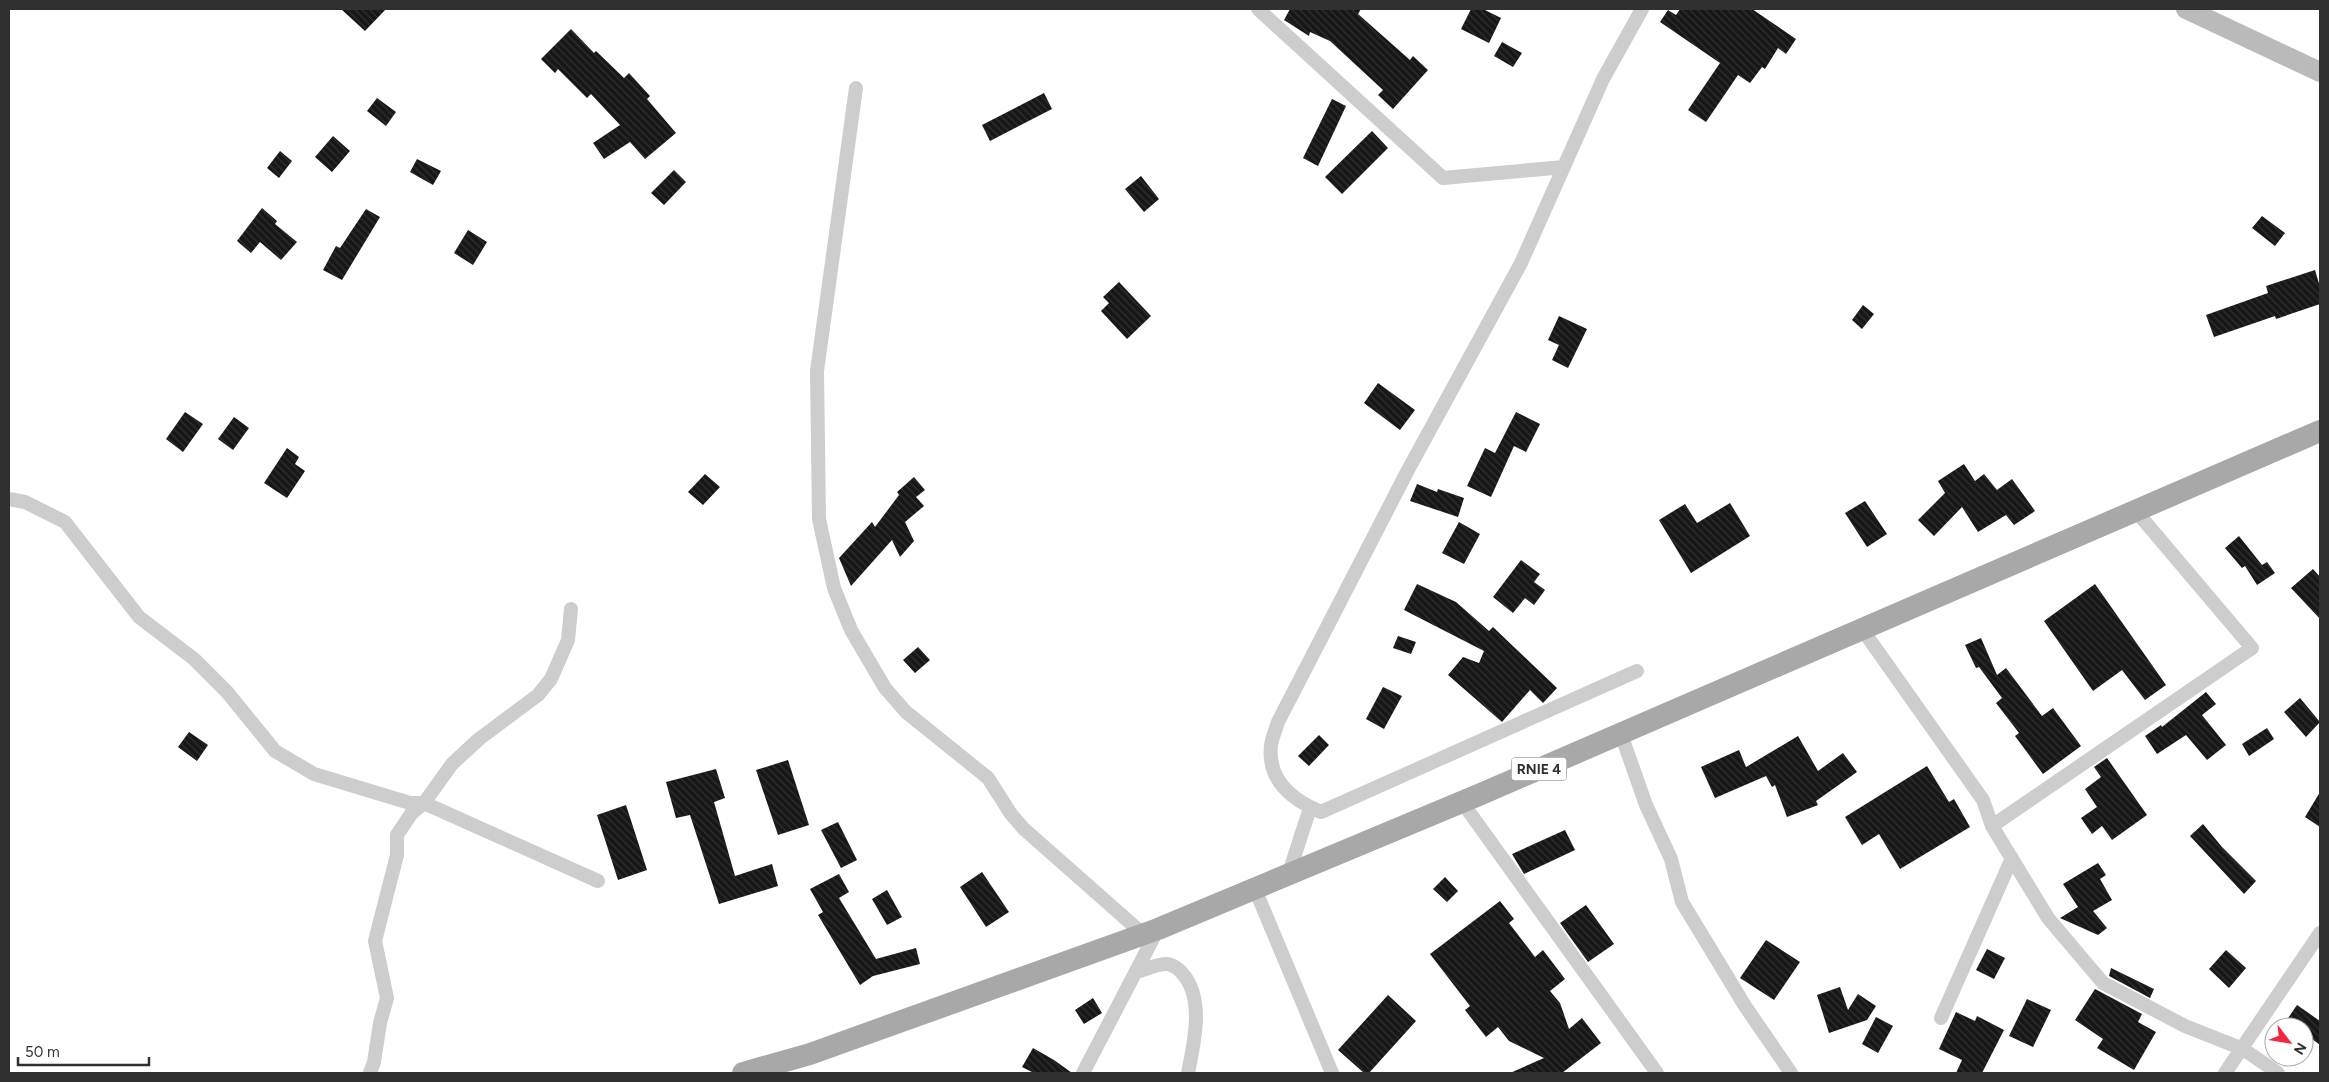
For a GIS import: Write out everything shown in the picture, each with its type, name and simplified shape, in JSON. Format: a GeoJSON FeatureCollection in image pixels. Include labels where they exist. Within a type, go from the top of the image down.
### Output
{"type":"FeatureCollection","features":[{"type":"Feature","properties":{"kind":"main road"},"geometry":{"type":"LineString","coordinates":[[2186,9],[2320,72]]}},
{"type":"Feature","properties":{"kind":"main road","name":"RNIE 4"},"geometry":{"type":"LineString","coordinates":[[744,1073],[810,1054],[1150,931],[1255,889],[1621,734],[2320,431]]}},
{"type":"Feature","properties":{"kind":"street"},"geometry":{"type":"LineString","coordinates":[[1258,9],[1443,178],[1564,167]]}},
{"type":"Feature","properties":{"kind":"street"},"geometry":{"type":"LineString","coordinates":[[1637,671],[1336,807],[1321,812],[1301,804],[1283,789],[1273,771],[1271,745],[1278,722],[1408,470],[1521,263],[1603,79],[1642,9]]}},
{"type":"Feature","properties":{"kind":"street"},"geometry":{"type":"LineString","coordinates":[[856,88],[817,371],[819,519],[834,588],[851,630],[885,688],[906,712],[988,778],[1011,814],[1024,829],[1150,931],[1136,972],[1083,1073]]}},
{"type":"Feature","properties":{"kind":"street"},"geometry":{"type":"LineString","coordinates":[[9,499],[25,502],[65,522],[140,617],[194,659],[227,692],[275,751],[314,774],[410,803],[424,803],[598,881]]}},
{"type":"Feature","properties":{"kind":"street"},"geometry":{"type":"LineString","coordinates":[[1992,826],[2252,648],[2135,510]]}},
{"type":"Feature","properties":{"kind":"street"},"geometry":{"type":"LineString","coordinates":[[370,1073],[387,998],[375,941],[396,855],[397,836],[411,814],[424,803],[459,758],[479,739],[538,694],[551,679],[568,640],[571,608]]}},
{"type":"Feature","properties":{"kind":"street"},"geometry":{"type":"LineString","coordinates":[[1862,629],[1983,800],[1992,826],[2048,918],[2103,983],[2185,1026],[2243,1049],[2278,1073]]}},
{"type":"Feature","properties":{"kind":"street"},"geometry":{"type":"LineString","coordinates":[[1621,734],[1646,805],[1671,858],[1682,902],[1745,1006],[1791,1073]]}},
{"type":"Feature","properties":{"kind":"street"},"geometry":{"type":"LineString","coordinates":[[1462,802],[1657,1073]]}},
{"type":"Feature","properties":{"kind":"street"},"geometry":{"type":"LineString","coordinates":[[1290,873],[1310,808]]}},
{"type":"Feature","properties":{"kind":"street"},"geometry":{"type":"LineString","coordinates":[[1940,1018],[2012,858]]}},
{"type":"Feature","properties":{"kind":"street"},"geometry":{"type":"LineString","coordinates":[[1255,889],[1332,1073]]}},
{"type":"Feature","properties":{"kind":"street"},"geometry":{"type":"LineString","coordinates":[[2226,1073],[2320,933]]}},
{"type":"Feature","properties":{"kind":"street"},"geometry":{"type":"LineString","coordinates":[[1136,972],[1166,964],[1178,969],[1190,981],[1195,998],[1195,1020],[1188,1073]]}},
{"type":"Feature","properties":{"kind":"building"},"geometry":{"type":"Polygon","coordinates":[[[341,9],[386,9],[365,31],[341,9]]]}},
{"type":"Feature","properties":{"kind":"building"},"geometry":{"type":"Polygon","coordinates":[[[1290,9],[1361,9],[1358,14],[1410,60],[1413,56],[1428,70],[1393,109],[1378,95],[1383,90],[1330,41],[1310,32],[1309,36],[1284,20],[1290,9]]]}},
{"type":"Feature","properties":{"kind":"building"},"geometry":{"type":"Polygon","coordinates":[[[1471,9],[1483,9],[1501,18],[1489,43],[1461,29],[1471,9]]]}},
{"type":"Feature","properties":{"kind":"building"},"geometry":{"type":"Polygon","coordinates":[[[1680,9],[1752,9],[1796,39],[1786,54],[1778,48],[1765,69],[1762,67],[1750,83],[1738,75],[1706,122],[1688,110],[1720,63],[1660,22],[1668,10],[1676,15],[1680,9]]]}},
{"type":"Feature","properties":{"kind":"building"},"geometry":{"type":"Polygon","coordinates":[[[571,29],[594,53],[596,51],[624,78],[629,73],[650,96],[647,99],[676,133],[645,159],[630,142],[604,159],[593,143],[620,125],[591,94],[587,98],[558,69],[555,73],[541,59],[571,29]]]}},
{"type":"Feature","properties":{"kind":"building"},"geometry":{"type":"Polygon","coordinates":[[[1502,42],[1522,53],[1513,67],[1494,56],[1502,42]]]}},
{"type":"Feature","properties":{"kind":"building"},"geometry":{"type":"Polygon","coordinates":[[[1044,93],[1052,109],[990,141],[982,125],[1044,93]]]}},
{"type":"Feature","properties":{"kind":"building"},"geometry":{"type":"Polygon","coordinates":[[[377,98],[396,112],[386,126],[367,111],[377,98]]]}},
{"type":"Feature","properties":{"kind":"building"},"geometry":{"type":"Polygon","coordinates":[[[1332,99],[1346,106],[1318,166],[1303,158],[1332,99]]]}},
{"type":"Feature","properties":{"kind":"building"},"geometry":{"type":"Polygon","coordinates":[[[1372,131],[1388,148],[1342,194],[1325,177],[1372,131]]]}},
{"type":"Feature","properties":{"kind":"building"},"geometry":{"type":"Polygon","coordinates":[[[333,136],[350,151],[332,172],[315,157],[333,136]]]}},
{"type":"Feature","properties":{"kind":"building"},"geometry":{"type":"Polygon","coordinates":[[[280,151],[292,161],[279,178],[267,168],[280,151]]]}},
{"type":"Feature","properties":{"kind":"building"},"geometry":{"type":"Polygon","coordinates":[[[417,159],[441,171],[433,185],[410,172],[417,159]]]}},
{"type":"Feature","properties":{"kind":"building"},"geometry":{"type":"Polygon","coordinates":[[[674,170],[686,182],[664,205],[651,193],[674,170]]]}},
{"type":"Feature","properties":{"kind":"building"},"geometry":{"type":"Polygon","coordinates":[[[1141,176],[1159,199],[1144,212],[1125,189],[1141,176]]]}},
{"type":"Feature","properties":{"kind":"building"},"geometry":{"type":"Polygon","coordinates":[[[262,208],[277,221],[275,224],[297,242],[281,260],[260,242],[251,253],[237,241],[262,208]]]}},
{"type":"Feature","properties":{"kind":"building"},"geometry":{"type":"Polygon","coordinates":[[[366,209],[380,217],[342,280],[323,270],[336,246],[340,248],[366,209]]]}},
{"type":"Feature","properties":{"kind":"building"},"geometry":{"type":"Polygon","coordinates":[[[2262,216],[2285,233],[2275,246],[2252,228],[2262,216]]]}},
{"type":"Feature","properties":{"kind":"building"},"geometry":{"type":"Polygon","coordinates":[[[468,230],[487,242],[473,265],[454,253],[468,230]]]}},
{"type":"Feature","properties":{"kind":"building"},"geometry":{"type":"Polygon","coordinates":[[[2315,270],[2320,287],[2320,304],[2276,319],[2275,316],[2214,337],[2206,315],[2268,293],[2266,286],[2315,270]]]}},
{"type":"Feature","properties":{"kind":"building"},"geometry":{"type":"Polygon","coordinates":[[[1119,282],[1151,316],[1127,339],[1101,311],[1109,303],[1103,297],[1119,282]]]}},
{"type":"Feature","properties":{"kind":"building"},"geometry":{"type":"Polygon","coordinates":[[[1863,305],[1874,314],[1862,329],[1852,320],[1863,305]]]}},
{"type":"Feature","properties":{"kind":"building"},"geometry":{"type":"Polygon","coordinates":[[[1559,316],[1587,329],[1568,368],[1552,360],[1559,345],[1548,340],[1559,316]]]}},
{"type":"Feature","properties":{"kind":"building"},"geometry":{"type":"Polygon","coordinates":[[[1378,383],[1415,410],[1400,430],[1364,403],[1378,383]]]}},
{"type":"Feature","properties":{"kind":"building"},"geometry":{"type":"Polygon","coordinates":[[[185,412],[203,424],[183,452],[166,439],[185,412]]]}},
{"type":"Feature","properties":{"kind":"building"},"geometry":{"type":"Polygon","coordinates":[[[1516,412],[1540,424],[1526,452],[1514,446],[1491,497],[1467,486],[1485,448],[1495,453],[1516,412]]]}},
{"type":"Feature","properties":{"kind":"building"},"geometry":{"type":"Polygon","coordinates":[[[234,417],[249,428],[233,450],[218,439],[234,417]]]}},
{"type":"Feature","properties":{"kind":"building"},"geometry":{"type":"Polygon","coordinates":[[[287,448],[299,457],[295,464],[305,471],[287,498],[264,483],[287,448]]]}},
{"type":"Feature","properties":{"kind":"building"},"geometry":{"type":"Polygon","coordinates":[[[1964,464],[1975,481],[1984,474],[1997,490],[2012,479],[2035,511],[2014,525],[2006,515],[1978,532],[1962,507],[1934,536],[1918,520],[1945,493],[1938,481],[1964,464]]]}},
{"type":"Feature","properties":{"kind":"building"},"geometry":{"type":"Polygon","coordinates":[[[705,474],[720,487],[703,505],[688,492],[705,474]]]}},
{"type":"Feature","properties":{"kind":"building"},"geometry":{"type":"Polygon","coordinates":[[[914,477],[925,490],[916,497],[924,506],[905,522],[914,541],[900,557],[892,540],[851,586],[839,558],[872,522],[875,527],[899,495],[897,492],[914,477]]]}},
{"type":"Feature","properties":{"kind":"building"},"geometry":{"type":"Polygon","coordinates":[[[1417,484],[1437,492],[1438,489],[1464,498],[1458,517],[1410,501],[1417,484]]]}},
{"type":"Feature","properties":{"kind":"building"},"geometry":{"type":"Polygon","coordinates":[[[1865,501],[1887,534],[1867,547],[1845,513],[1865,501]]]}},
{"type":"Feature","properties":{"kind":"building"},"geometry":{"type":"Polygon","coordinates":[[[1730,503],[1750,536],[1691,573],[1659,520],[1685,504],[1697,523],[1730,503]]]}},
{"type":"Feature","properties":{"kind":"building"},"geometry":{"type":"Polygon","coordinates":[[[1459,522],[1480,534],[1464,564],[1442,553],[1459,522]]]}},
{"type":"Feature","properties":{"kind":"building"},"geometry":{"type":"Polygon","coordinates":[[[2239,536],[2262,565],[2267,562],[2275,573],[2257,585],[2245,566],[2242,568],[2225,548],[2239,536]]]}},
{"type":"Feature","properties":{"kind":"building"},"geometry":{"type":"Polygon","coordinates":[[[1521,560],[1540,574],[1534,582],[1545,590],[1534,605],[1525,598],[1513,613],[1493,597],[1521,560]]]}},
{"type":"Feature","properties":{"kind":"building"},"geometry":{"type":"Polygon","coordinates":[[[2313,569],[2320,577],[2320,619],[2291,588],[2313,569]]]}},
{"type":"Feature","properties":{"kind":"building"},"geometry":{"type":"Polygon","coordinates":[[[1417,584],[1456,602],[1489,631],[1493,627],[1557,688],[1543,703],[1530,690],[1502,722],[1448,675],[1463,657],[1479,663],[1484,651],[1404,610],[1417,584]]]}},
{"type":"Feature","properties":{"kind":"building"},"geometry":{"type":"Polygon","coordinates":[[[2095,584],[2166,685],[2145,700],[2122,670],[2093,691],[2044,621],[2095,584]]]}},
{"type":"Feature","properties":{"kind":"building"},"geometry":{"type":"Polygon","coordinates":[[[1398,636],[1416,642],[1411,654],[1393,648],[1398,636]]]}},
{"type":"Feature","properties":{"kind":"building"},"geometry":{"type":"Polygon","coordinates":[[[1981,638],[1997,675],[2006,668],[2042,716],[2053,708],[2081,746],[2043,774],[2015,736],[2019,733],[1996,703],[2002,698],[1979,667],[1976,668],[1965,645],[1981,638]]]}},
{"type":"Feature","properties":{"kind":"building"},"geometry":{"type":"Polygon","coordinates":[[[918,647],[930,660],[915,673],[903,660],[918,647]]]}},
{"type":"Feature","properties":{"kind":"building"},"geometry":{"type":"Polygon","coordinates":[[[1383,687],[1402,696],[1384,729],[1366,719],[1383,687]]]}},
{"type":"Feature","properties":{"kind":"building"},"geometry":{"type":"Polygon","coordinates":[[[2206,692],[2216,704],[2202,715],[2226,745],[2207,760],[2186,735],[2157,754],[2145,736],[2161,725],[2162,727],[2206,692]]]}},
{"type":"Feature","properties":{"kind":"building"},"geometry":{"type":"Polygon","coordinates":[[[2300,698],[2320,722],[2306,737],[2284,712],[2300,698]]]}},
{"type":"Feature","properties":{"kind":"building"},"geometry":{"type":"Polygon","coordinates":[[[2267,728],[2274,739],[2249,756],[2242,744],[2267,728]]]}},
{"type":"Feature","properties":{"kind":"building"},"geometry":{"type":"Polygon","coordinates":[[[189,732],[208,745],[197,761],[178,747],[189,732]]]}},
{"type":"Feature","properties":{"kind":"building"},"geometry":{"type":"Polygon","coordinates":[[[1319,735],[1329,745],[1309,766],[1298,756],[1319,735]]]}},
{"type":"Feature","properties":{"kind":"building"},"geometry":{"type":"Polygon","coordinates":[[[1798,736],[1818,771],[1843,753],[1857,772],[1816,801],[1818,805],[1787,817],[1775,785],[1772,787],[1766,776],[1715,798],[1701,767],[1739,750],[1746,767],[1798,736]]]}},
{"type":"Feature","properties":{"kind":"building"},"geometry":{"type":"Polygon","coordinates":[[[2107,758],[2147,815],[2112,840],[2102,826],[2092,834],[2081,818],[2097,807],[2085,789],[2101,777],[2094,767],[2107,758]]]}},
{"type":"Feature","properties":{"kind":"building"},"geometry":{"type":"Polygon","coordinates":[[[788,760],[809,825],[778,835],[756,770],[788,760]]]}},
{"type":"Feature","properties":{"kind":"building"},"geometry":{"type":"Polygon","coordinates":[[[1927,766],[1949,802],[1954,799],[1970,827],[1900,869],[1879,834],[1862,845],[1845,817],[1927,766]]]}},
{"type":"Feature","properties":{"kind":"building"},"geometry":{"type":"Polygon","coordinates":[[[716,769],[725,798],[714,802],[735,876],[772,864],[778,886],[719,904],[690,815],[676,818],[666,782],[716,769]]]}},
{"type":"Feature","properties":{"kind":"building"},"geometry":{"type":"Polygon","coordinates":[[[2320,792],[2320,827],[2305,817],[2320,792]]]}},
{"type":"Feature","properties":{"kind":"building"},"geometry":{"type":"Polygon","coordinates":[[[626,805],[647,870],[618,880],[597,815],[626,805]]]}},
{"type":"Feature","properties":{"kind":"building"},"geometry":{"type":"Polygon","coordinates":[[[838,822],[857,860],[841,868],[821,830],[838,822]]]}},
{"type":"Feature","properties":{"kind":"building"},"geometry":{"type":"Polygon","coordinates":[[[2203,824],[2222,847],[2256,881],[2244,894],[2190,836],[2203,824]]]}},
{"type":"Feature","properties":{"kind":"building"},"geometry":{"type":"Polygon","coordinates":[[[1565,830],[1575,850],[1524,874],[1512,854],[1565,830]]]}},
{"type":"Feature","properties":{"kind":"building"},"geometry":{"type":"Polygon","coordinates":[[[2098,863],[2106,875],[2100,879],[2112,900],[2093,911],[2107,928],[2098,935],[2060,918],[2078,907],[2063,884],[2098,863]]]}},
{"type":"Feature","properties":{"kind":"building"},"geometry":{"type":"Polygon","coordinates":[[[982,872],[1009,912],[986,927],[960,887],[982,872]]]}},
{"type":"Feature","properties":{"kind":"building"},"geometry":{"type":"Polygon","coordinates":[[[839,874],[849,892],[839,898],[876,959],[916,948],[920,964],[873,976],[860,985],[818,915],[823,912],[810,889],[839,874]]]}},
{"type":"Feature","properties":{"kind":"building"},"geometry":{"type":"Polygon","coordinates":[[[1445,877],[1458,891],[1447,902],[1433,889],[1445,877]]]}},
{"type":"Feature","properties":{"kind":"building"},"geometry":{"type":"Polygon","coordinates":[[[887,890],[902,917],[887,925],[872,899],[887,890]]]}},
{"type":"Feature","properties":{"kind":"building"},"geometry":{"type":"Polygon","coordinates":[[[1500,901],[1514,919],[1509,923],[1535,957],[1543,950],[1565,979],[1550,991],[1560,1003],[1569,1029],[1582,1018],[1601,1043],[1562,1073],[1510,1073],[1544,1058],[1509,1041],[1498,1027],[1486,1037],[1465,1010],[1470,1006],[1430,954],[1500,901]]]}},
{"type":"Feature","properties":{"kind":"building"},"geometry":{"type":"Polygon","coordinates":[[[1586,905],[1614,944],[1588,962],[1560,923],[1586,905]]]}},
{"type":"Feature","properties":{"kind":"building"},"geometry":{"type":"Polygon","coordinates":[[[1766,940],[1800,962],[1774,1000],[1740,978],[1766,940]]]}},
{"type":"Feature","properties":{"kind":"building"},"geometry":{"type":"Polygon","coordinates":[[[1987,949],[2005,958],[1994,979],[1976,970],[1987,949]]]}},
{"type":"Feature","properties":{"kind":"building"},"geometry":{"type":"Polygon","coordinates":[[[2226,950],[2246,968],[2229,988],[2209,969],[2226,950]]]}},
{"type":"Feature","properties":{"kind":"building"},"geometry":{"type":"Polygon","coordinates":[[[2111,968],[2154,989],[2150,998],[2109,976],[2111,968]]]}},
{"type":"Feature","properties":{"kind":"building"},"geometry":{"type":"Polygon","coordinates":[[[1840,987],[1848,1010],[1858,994],[1876,1006],[1867,1020],[1829,1033],[1817,995],[1840,987]]]}},
{"type":"Feature","properties":{"kind":"building"},"geometry":{"type":"Polygon","coordinates":[[[2095,989],[2142,1014],[2138,1022],[2156,1032],[2134,1070],[2097,1048],[2103,1039],[2075,1020],[2095,989]]]}},
{"type":"Feature","properties":{"kind":"building"},"geometry":{"type":"Polygon","coordinates":[[[1388,995],[1416,1021],[1369,1073],[1364,1073],[1338,1050],[1388,995]]]}},
{"type":"Feature","properties":{"kind":"building"},"geometry":{"type":"Polygon","coordinates":[[[1093,998],[1102,1013],[1084,1024],[1075,1010],[1093,998]]]}},
{"type":"Feature","properties":{"kind":"building"},"geometry":{"type":"Polygon","coordinates":[[[2027,999],[2051,1010],[2033,1047],[2009,1036],[2027,999]]]}},
{"type":"Feature","properties":{"kind":"building"},"geometry":{"type":"Polygon","coordinates":[[[2297,1005],[2320,1021],[2320,1045],[2314,1040],[2314,1017],[2289,1017],[2297,1005]]]}},
{"type":"Feature","properties":{"kind":"building"},"geometry":{"type":"Polygon","coordinates":[[[1956,1012],[1975,1021],[1977,1016],[2004,1030],[1982,1073],[1956,1073],[1962,1060],[1939,1049],[1956,1012]]]}},
{"type":"Feature","properties":{"kind":"building"},"geometry":{"type":"Polygon","coordinates":[[[1876,1017],[1893,1026],[1878,1053],[1862,1044],[1876,1017]]]}},
{"type":"Feature","properties":{"kind":"building"},"geometry":{"type":"Polygon","coordinates":[[[1033,1048],[1072,1073],[1034,1073],[1022,1067],[1033,1048]]]}}]}
